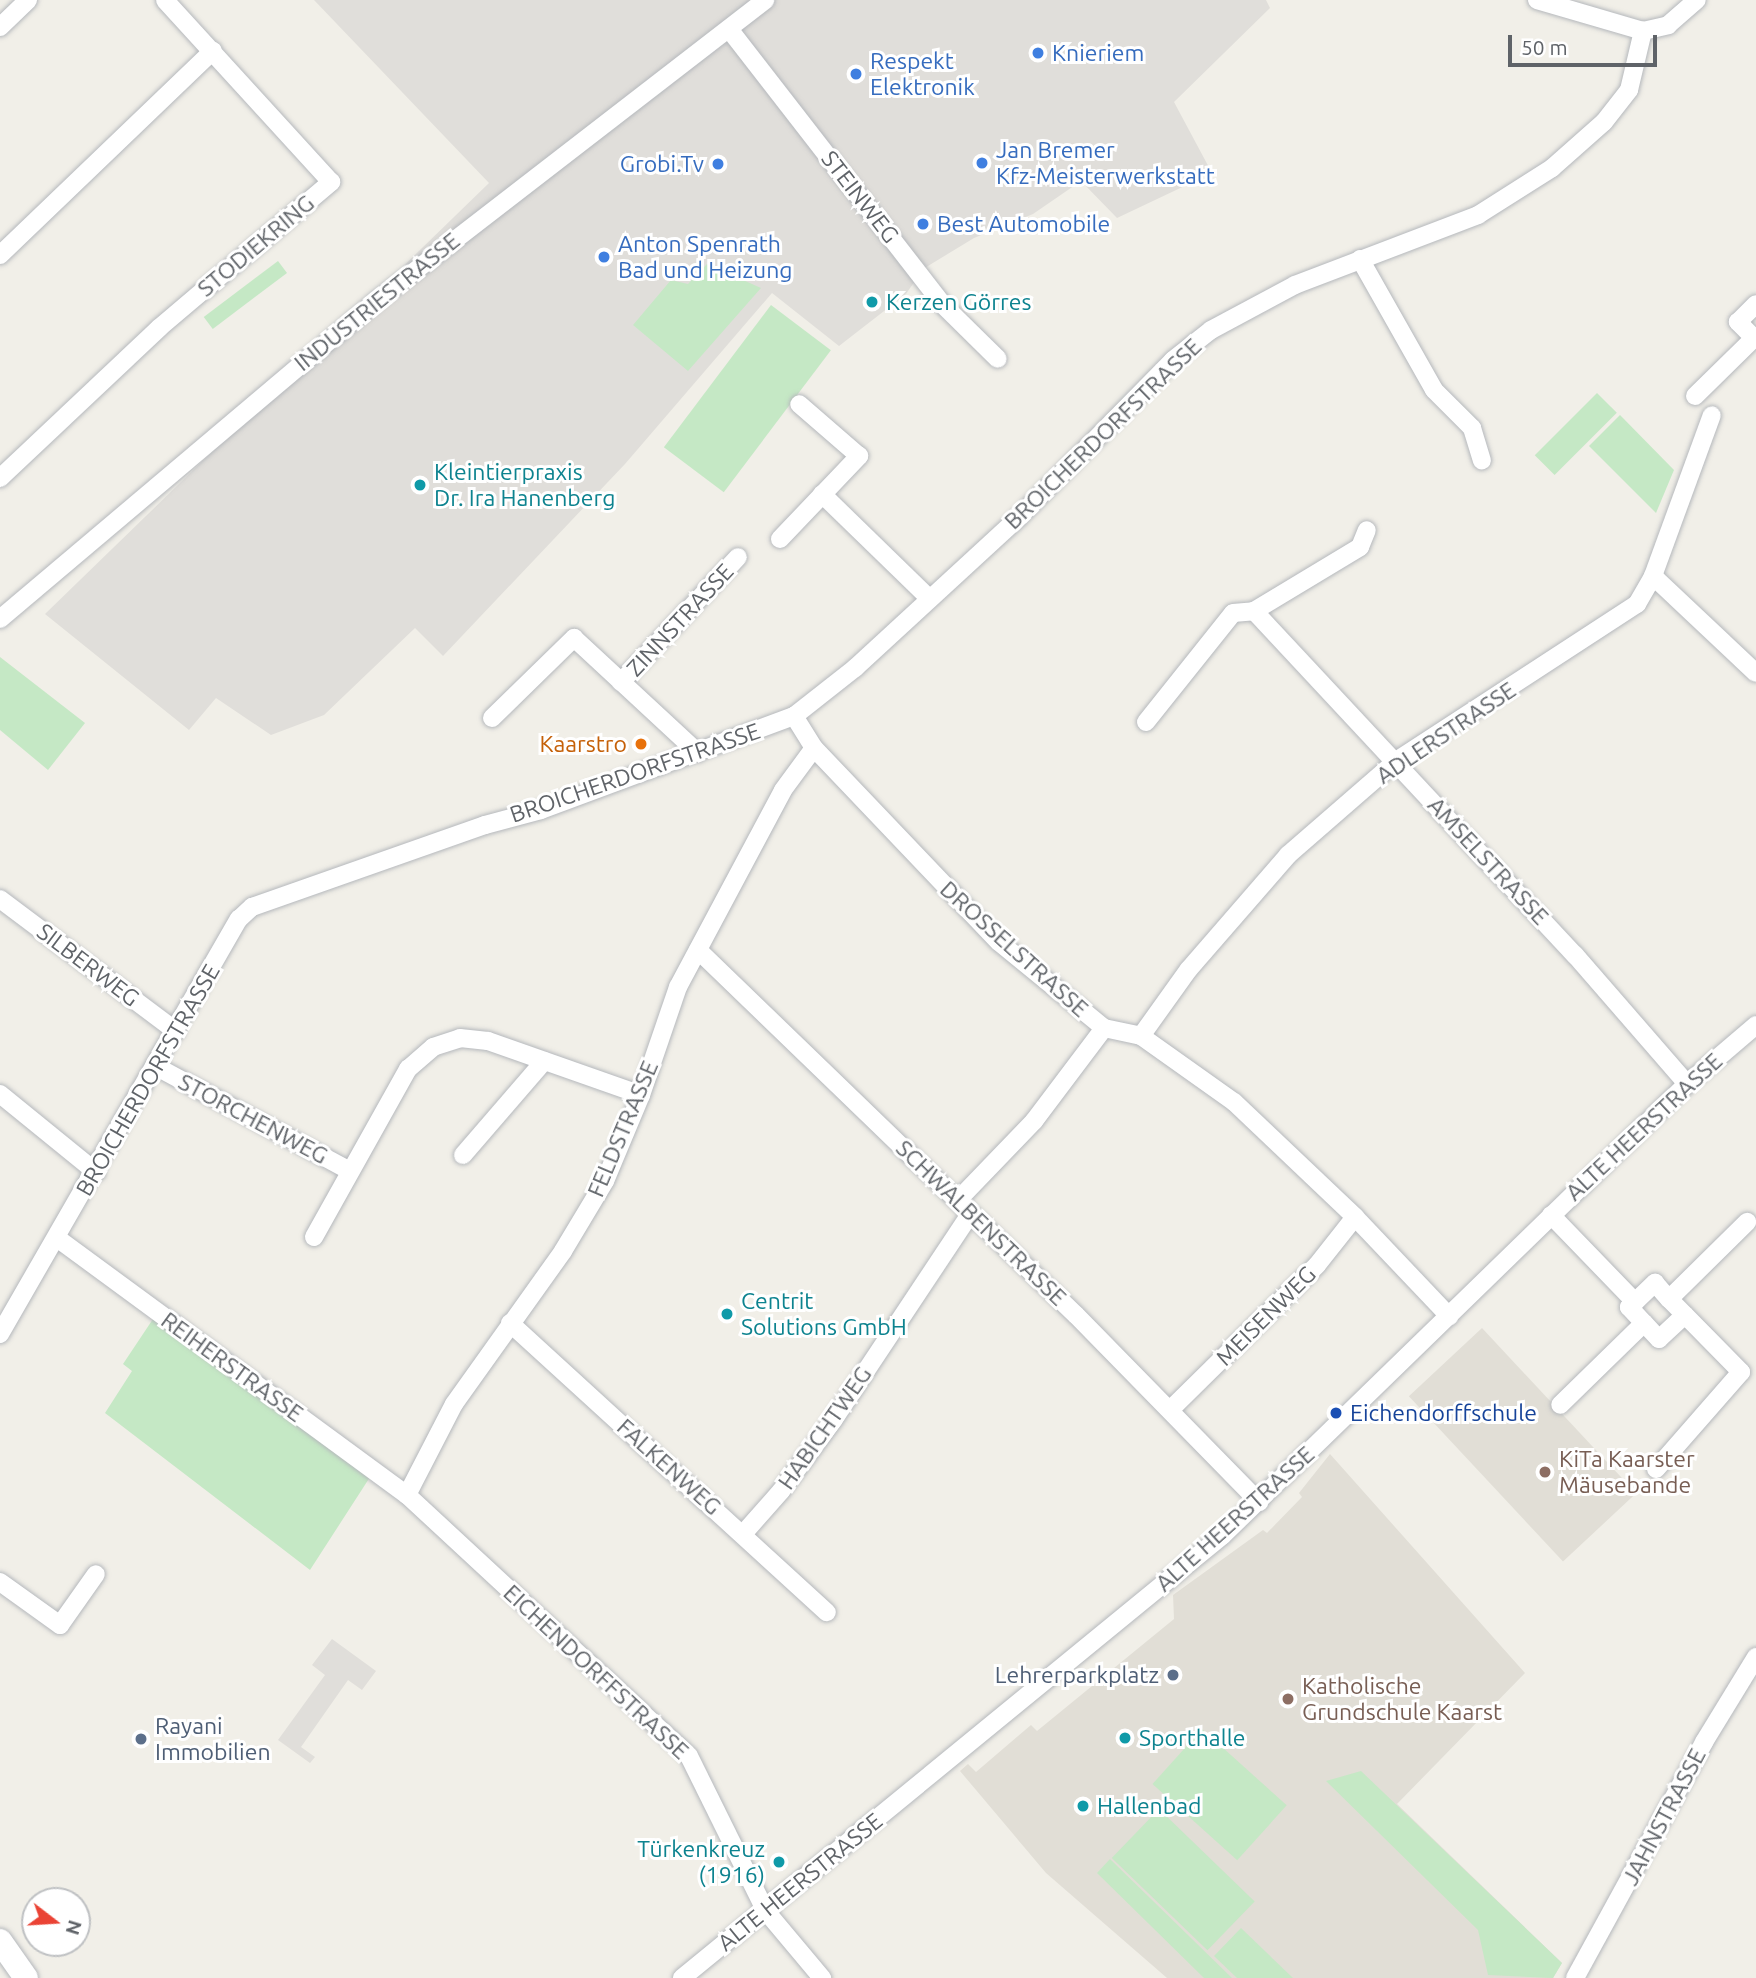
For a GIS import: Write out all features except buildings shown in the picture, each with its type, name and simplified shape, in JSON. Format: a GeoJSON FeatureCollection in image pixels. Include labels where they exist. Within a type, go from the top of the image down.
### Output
{"type":"FeatureCollection","features":[{"type":"Feature","properties":{"kind":"main road"},"geometry":{"type":"LineString","coordinates":[[0,1941],[26,1978]]}},
{"type":"Feature","properties":{"kind":"street"},"geometry":{"type":"LineString","coordinates":[[0,27],[28,0]]}},
{"type":"Feature","properties":{"kind":"street","name":"STODIEKRING"},"geometry":{"type":"LineString","coordinates":[[0,478],[159,328],[331,183],[165,0]]}},
{"type":"Feature","properties":{"kind":"street","name":"INDUSTRIESTRASSE"},"geometry":{"type":"LineString","coordinates":[[0,619],[376,301],[765,0]]}},
{"type":"Feature","properties":{"kind":"street"},"geometry":{"type":"LineString","coordinates":[[1537,0],[1643,31],[1668,25],[1697,0]]}},
{"type":"Feature","properties":{"kind":"street","name":"STEINWEG"},"geometry":{"type":"LineString","coordinates":[[729,29],[942,304],[998,359]]}},
{"type":"Feature","properties":{"kind":"street","name":"BROICHERDORFSTRASSE"},"geometry":{"type":"LineString","coordinates":[[0,1334],[157,1067],[239,919],[251,907],[698,754],[794,716],[855,668],[1018,518],[1190,345],[1295,285],[1478,215],[1552,168],[1604,122],[1629,90],[1643,31]]}},
{"type":"Feature","properties":{"kind":"street"},"geometry":{"type":"LineString","coordinates":[[0,255],[213,51]]}},
{"type":"Feature","properties":{"kind":"street"},"geometry":{"type":"LineString","coordinates":[[1360,259],[1434,390],[1472,428],[1482,461]]}},
{"type":"Feature","properties":{"kind":"street"},"geometry":{"type":"LineString","coordinates":[[1695,396],[1754,338],[1738,322],[1756,304]]}},
{"type":"Feature","properties":{"kind":"street"},"geometry":{"type":"LineString","coordinates":[[780,539],[859,456],[799,404]]}},
{"type":"Feature","properties":{"kind":"street","name":"ADLERSTRASSE"},"geometry":{"type":"LineString","coordinates":[[1141,1036],[1189,969],[1288,855],[1396,761],[1615,622],[1637,604],[1653,576],[1712,415]]}},
{"type":"Feature","properties":{"kind":"street"},"geometry":{"type":"LineString","coordinates":[[822,494],[929,598]]}},
{"type":"Feature","properties":{"kind":"street"},"geometry":{"type":"LineString","coordinates":[[1146,723],[1234,613],[1254,611],[1360,547],[1367,530]]}},
{"type":"Feature","properties":{"kind":"street","name":"ZINNSTRASSE"},"geometry":{"type":"LineString","coordinates":[[621,682],[738,558]]}},
{"type":"Feature","properties":{"kind":"street"},"geometry":{"type":"LineString","coordinates":[[1653,576],[1756,673]]}},
{"type":"Feature","properties":{"kind":"street","name":"AMSELSTRASSE"},"geometry":{"type":"LineString","coordinates":[[1254,611],[1396,761],[1688,1084]]}},
{"type":"Feature","properties":{"kind":"street","name":"ZINNSTRASSE"},"geometry":{"type":"LineString","coordinates":[[492,718],[574,638],[698,754]]}},
{"type":"Feature","properties":{"kind":"street","name":"DROSSELSTRASSE"},"geometry":{"type":"LineString","coordinates":[[794,716],[814,748],[999,942],[1104,1028],[1141,1036],[1234,1102],[1355,1217],[1448,1315]]}},
{"type":"Feature","properties":{"kind":"street","name":"FELDSTRASSE"},"geometry":{"type":"LineString","coordinates":[[407,1495],[440,1428],[594,1201],[641,1095],[672,1002],[783,790],[814,748]]}},
{"type":"Feature","properties":{"kind":"street","name":"SILBERWEG"},"geometry":{"type":"LineString","coordinates":[[0,899],[176,1031]]}},
{"type":"Feature","properties":{"kind":"street","name":"SCHWALBENSTRASSE"},"geometry":{"type":"LineString","coordinates":[[698,950],[958,1200],[1259,1502]]}},
{"type":"Feature","properties":{"kind":"street","name":"ALTE HEERSTRASSE"},"geometry":{"type":"LineString","coordinates":[[682,1978],[1182,1571],[1259,1502],[1688,1084],[1756,1024]]}},
{"type":"Feature","properties":{"kind":"street"},"geometry":{"type":"LineString","coordinates":[[958,1200],[1034,1121],[1104,1028]]}},
{"type":"Feature","properties":{"kind":"street","name":"STORCHENWEG"},"geometry":{"type":"LineString","coordinates":[[314,1237],[408,1069],[424,1052],[467,1038],[544,1061],[641,1095]]}},
{"type":"Feature","properties":{"kind":"street"},"geometry":{"type":"LineString","coordinates":[[463,1155],[544,1061]]}},
{"type":"Feature","properties":{"kind":"street","name":"STORCHENWEG"},"geometry":{"type":"LineString","coordinates":[[157,1067],[349,1171]]}},
{"type":"Feature","properties":{"kind":"street"},"geometry":{"type":"LineString","coordinates":[[0,1094],[96,1172]]}},
{"type":"Feature","properties":{"kind":"street","name":"HABICHTWEG"},"geometry":{"type":"LineString","coordinates":[[743,1534],[781,1491],[834,1419],[971,1213]]}},
{"type":"Feature","properties":{"kind":"street"},"geometry":{"type":"LineString","coordinates":[[1551,1215],[1635,1302]]}},
{"type":"Feature","properties":{"kind":"street","name":"MEISENWEG"},"geometry":{"type":"LineString","coordinates":[[1170,1410],[1317,1265],[1355,1217]]}},
{"type":"Feature","properties":{"kind":"street"},"geometry":{"type":"LineString","coordinates":[[1669,1299],[1747,1222]]}},
{"type":"Feature","properties":{"kind":"street","name":"REIHERSTRASSE"},"geometry":{"type":"LineString","coordinates":[[57,1238],[407,1495]]}},
{"type":"Feature","properties":{"kind":"street"},"geometry":{"type":"LineString","coordinates":[[1656,1469],[1741,1372],[1655,1283],[1629,1307],[1659,1339],[1685,1315]]}},
{"type":"Feature","properties":{"kind":"street"},"geometry":{"type":"LineString","coordinates":[[1560,1405],[1644,1323]]}},
{"type":"Feature","properties":{"kind":"street","name":"FALKENWEG"},"geometry":{"type":"LineString","coordinates":[[510,1324],[827,1612]]}},
{"type":"Feature","properties":{"kind":"street","name":"EICHENDORFFSTRASSE"},"geometry":{"type":"LineString","coordinates":[[407,1495],[689,1756],[765,1910],[822,1978]]}},
{"type":"Feature","properties":{"kind":"street"},"geometry":{"type":"LineString","coordinates":[[0,1582],[60,1625],[96,1574]]}},
{"type":"Feature","properties":{"kind":"street","name":"JAHNSTRASSE"},"geometry":{"type":"LineString","coordinates":[[1575,1978],[1703,1742],[1756,1657]]}},
{"type":"Feature","properties":{"kind":"shaded area"},"geometry":{"type":"Polygon","coordinates":[[[314,0],[1266,0],[1270,8],[1174,102],[1212,173],[1117,218],[1081,181],[1033,214],[974,238],[923,269],[906,294],[839,346],[772,293],[625,464],[443,656],[415,628],[324,715],[271,735],[216,698],[189,730],[45,614],[489,183],[314,0]]]}},
{"type":"Feature","properties":{"kind":"shaded area","name":"KiTa Kaarster Mäusebande"},"geometry":{"type":"Polygon","coordinates":[[[1482,1328],[1636,1493],[1563,1561],[1409,1396],[1482,1328]]]}},
{"type":"Feature","properties":{"kind":"shaded area","name":"Katholische Grundschule Kaarst"},"geometry":{"type":"Polygon","coordinates":[[[1330,1454],[1525,1673],[1397,1804],[1562,1963],[1553,1978],[1167,1978],[1046,1873],[960,1771],[968,1764],[976,1772],[1031,1725],[1037,1731],[1174,1619],[1173,1595],[1263,1530],[1267,1533],[1302,1497],[1299,1493],[1330,1454]]]}},
{"type":"Feature","properties":{"kind":"shaded area"},"geometry":{"type":"Polygon","coordinates":[[[332,1639],[376,1671],[362,1690],[348,1680],[301,1747],[315,1757],[310,1763],[278,1740],[325,1675],[312,1665],[332,1639]]]}},
{"type":"Feature","properties":{"kind":"green space"},"geometry":{"type":"Polygon","coordinates":[[[278,261],[287,273],[213,329],[204,317],[278,261]]]}},
{"type":"Feature","properties":{"kind":"green space"},"geometry":{"type":"Polygon","coordinates":[[[707,264],[761,288],[688,371],[633,325],[671,280],[688,284],[707,264]]]}},
{"type":"Feature","properties":{"kind":"green space"},"geometry":{"type":"Polygon","coordinates":[[[771,305],[831,350],[724,492],[664,447],[771,305]]]}},
{"type":"Feature","properties":{"kind":"green space"},"geometry":{"type":"Polygon","coordinates":[[[1597,393],[1617,413],[1555,475],[1535,455],[1597,393]]]}},
{"type":"Feature","properties":{"kind":"green space"},"geometry":{"type":"Polygon","coordinates":[[[1620,415],[1674,470],[1656,513],[1589,446],[1620,415]]]}},
{"type":"Feature","properties":{"kind":"green space"},"geometry":{"type":"Polygon","coordinates":[[[0,657],[85,723],[48,770],[0,730],[0,657]]]}},
{"type":"Feature","properties":{"kind":"green space"},"geometry":{"type":"Polygon","coordinates":[[[155,1316],[372,1474],[310,1570],[105,1413],[132,1371],[123,1364],[155,1316]]]}},
{"type":"Feature","properties":{"kind":"green space"},"geometry":{"type":"Polygon","coordinates":[[[1202,1729],[1287,1805],[1237,1860],[1152,1784],[1202,1729]]]}},
{"type":"Feature","properties":{"kind":"green space"},"geometry":{"type":"Polygon","coordinates":[[[1361,1771],[1562,1963],[1553,1978],[1488,1975],[1478,1930],[1326,1781],[1361,1771]]]}},
{"type":"Feature","properties":{"kind":"green space"},"geometry":{"type":"Polygon","coordinates":[[[1159,1809],[1255,1901],[1207,1950],[1112,1858],[1159,1809]]]}},
{"type":"Feature","properties":{"kind":"green space"},"geometry":{"type":"Polygon","coordinates":[[[1110,1859],[1232,1978],[1204,1978],[1097,1873],[1110,1859]]]}},
{"type":"Feature","properties":{"kind":"green space"},"geometry":{"type":"Polygon","coordinates":[[[1241,1928],[1293,1978],[1237,1978],[1214,1956],[1241,1928]]]}},
{"type":"Feature","properties":{"kind":"place","name":"Knieriem"},"geometry":{"type":"Point","coordinates":[1038,53]}},
{"type":"Feature","properties":{"kind":"place","name":"Respekt Elektronik"},"geometry":{"type":"Point","coordinates":[856,74]}},
{"type":"Feature","properties":{"kind":"place","name":"Jan Bremer Kfz-Meisterwerkstatt"},"geometry":{"type":"Point","coordinates":[982,163]}},
{"type":"Feature","properties":{"kind":"place","name":"Grobi.Tv"},"geometry":{"type":"Point","coordinates":[718,164]}},
{"type":"Feature","properties":{"kind":"place","name":"Best Automobile"},"geometry":{"type":"Point","coordinates":[923,224]}},
{"type":"Feature","properties":{"kind":"place","name":"Anton Spenrath Bad und Heizung"},"geometry":{"type":"Point","coordinates":[604,257]}},
{"type":"Feature","properties":{"kind":"place","name":"Kerzen Görres"},"geometry":{"type":"Point","coordinates":[872,302]}},
{"type":"Feature","properties":{"kind":"place","name":"Kleintierpraxis Dr. Ira Hanenberg"},"geometry":{"type":"Point","coordinates":[420,485]}},
{"type":"Feature","properties":{"kind":"place","name":"Kaarstro"},"geometry":{"type":"Point","coordinates":[641,744]}},
{"type":"Feature","properties":{"kind":"place","name":"Centrit Solutions GmbH"},"geometry":{"type":"Point","coordinates":[727,1314]}},
{"type":"Feature","properties":{"kind":"place","name":"Eichendorffschule"},"geometry":{"type":"Point","coordinates":[1336,1413]}},
{"type":"Feature","properties":{"kind":"place","name":"KiTa Kaarster Mäusebande"},"geometry":{"type":"Point","coordinates":[1545,1472]}},
{"type":"Feature","properties":{"kind":"place","name":"Lehrerparkplatz"},"geometry":{"type":"Point","coordinates":[1173,1675]}},
{"type":"Feature","properties":{"kind":"place","name":"Katholische Grundschule Kaarst"},"geometry":{"type":"Point","coordinates":[1288,1699]}},
{"type":"Feature","properties":{"kind":"place","name":"Sporthalle"},"geometry":{"type":"Point","coordinates":[1125,1738]}},
{"type":"Feature","properties":{"kind":"place","name":"Rayani Immobilien"},"geometry":{"type":"Point","coordinates":[141,1739]}},
{"type":"Feature","properties":{"kind":"place","name":"Hallenbad"},"geometry":{"type":"Point","coordinates":[1083,1806]}},
{"type":"Feature","properties":{"kind":"place","name":"Türkenkreuz (1916)"},"geometry":{"type":"Point","coordinates":[779,1862]}}]}
